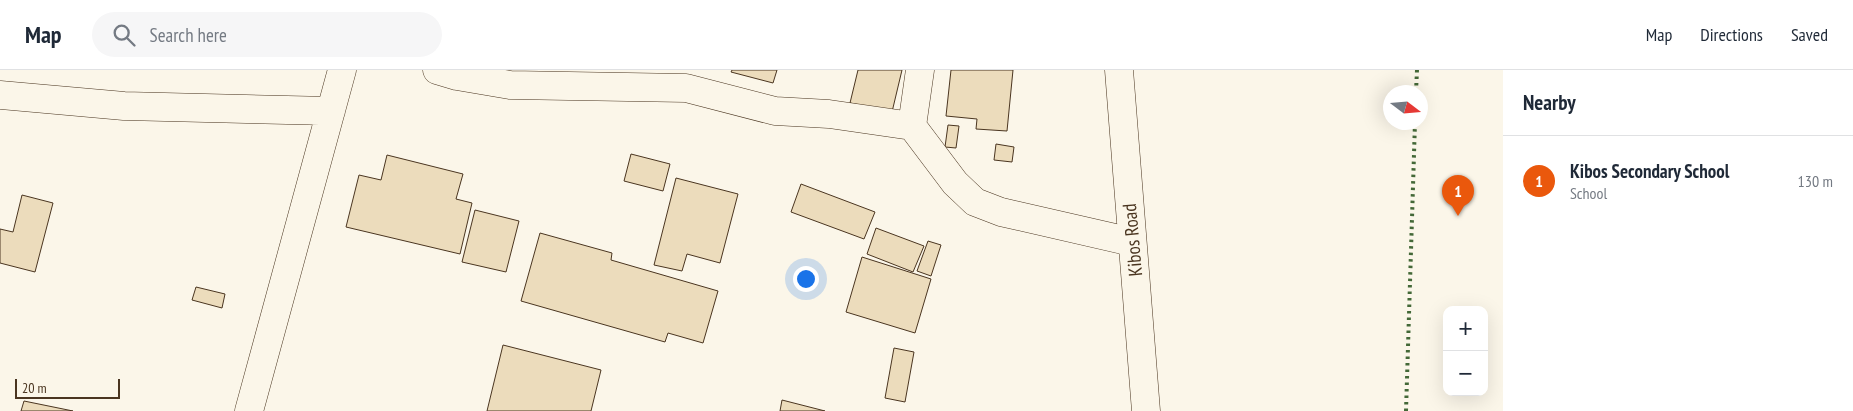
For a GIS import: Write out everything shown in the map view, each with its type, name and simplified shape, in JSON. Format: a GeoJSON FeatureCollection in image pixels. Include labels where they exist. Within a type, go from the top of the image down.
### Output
{"type":"FeatureCollection","features":[{"type":"Feature","properties":{"kind":"street"},"geometry":{"type":"LineString","coordinates":[[249,411],[342,70]]}},
{"type":"Feature","properties":{"kind":"street"},"geometry":{"type":"LineString","coordinates":[[437,70],[457,76],[510,85],[686,88],[775,111],[829,114],[912,126],[955,183],[975,202],[1001,212],[1132,242]]}},
{"type":"Feature","properties":{"kind":"street"},"geometry":{"type":"LineString","coordinates":[[912,126],[920,70]]}},
{"type":"Feature","properties":{"kind":"street","name":"Kibos Road"},"geometry":{"type":"LineString","coordinates":[[1118,70],[1146,411]]}},
{"type":"Feature","properties":{"kind":"street"},"geometry":{"type":"LineString","coordinates":[[0,96],[124,106],[331,111]]}},
{"type":"Feature","properties":{"kind":"building"},"geometry":{"type":"Polygon","coordinates":[[[732,70],[777,70],[773,83],[731,72],[732,70]]]}},
{"type":"Feature","properties":{"kind":"building"},"geometry":{"type":"Polygon","coordinates":[[[858,70],[902,70],[892,112],[850,103],[858,70]]]}},
{"type":"Feature","properties":{"kind":"building"},"geometry":{"type":"Polygon","coordinates":[[[951,70],[1013,70],[1007,131],[976,129],[977,119],[946,116],[951,70]]]}},
{"type":"Feature","properties":{"kind":"building"},"geometry":{"type":"Polygon","coordinates":[[[948,125],[959,126],[956,148],[945,147],[948,125]]]}},
{"type":"Feature","properties":{"kind":"building"},"geometry":{"type":"Polygon","coordinates":[[[996,144],[1014,147],[1012,162],[994,160],[996,144]]]}},
{"type":"Feature","properties":{"kind":"building"},"geometry":{"type":"Polygon","coordinates":[[[631,154],[670,164],[663,191],[624,181],[631,154]]]}},
{"type":"Feature","properties":{"kind":"building"},"geometry":{"type":"Polygon","coordinates":[[[387,155],[463,174],[456,199],[472,203],[460,254],[346,227],[359,175],[381,180],[387,155]]]}},
{"type":"Feature","properties":{"kind":"building"},"geometry":{"type":"Polygon","coordinates":[[[676,178],[738,194],[720,263],[687,254],[682,271],[654,265],[676,178]]]}},
{"type":"Feature","properties":{"kind":"building"},"geometry":{"type":"Polygon","coordinates":[[[801,184],[875,212],[864,239],[791,212],[801,184]]]}},
{"type":"Feature","properties":{"kind":"building"},"geometry":{"type":"Polygon","coordinates":[[[22,195],[53,203],[35,272],[0,263],[0,229],[13,232],[22,195]]]}},
{"type":"Feature","properties":{"kind":"building"},"geometry":{"type":"Polygon","coordinates":[[[475,210],[519,221],[506,272],[462,262],[475,210]]]}},
{"type":"Feature","properties":{"kind":"building"},"geometry":{"type":"Polygon","coordinates":[[[876,228],[924,246],[913,272],[867,254],[876,228]]]}},
{"type":"Feature","properties":{"kind":"building"},"geometry":{"type":"Polygon","coordinates":[[[540,233],[612,253],[611,260],[718,291],[703,343],[668,333],[665,342],[521,301],[540,233]]]}},
{"type":"Feature","properties":{"kind":"building"},"geometry":{"type":"Polygon","coordinates":[[[928,241],[941,245],[931,276],[917,271],[928,241]]]}},
{"type":"Feature","properties":{"kind":"building"},"geometry":{"type":"Polygon","coordinates":[[[862,257],[931,279],[915,333],[846,312],[862,257]]]}},
{"type":"Feature","properties":{"kind":"building"},"geometry":{"type":"Polygon","coordinates":[[[196,287],[225,294],[222,308],[192,300],[196,287]]]}},
{"type":"Feature","properties":{"kind":"building"},"geometry":{"type":"Polygon","coordinates":[[[503,345],[601,370],[591,411],[487,411],[503,345]]]}},
{"type":"Feature","properties":{"kind":"building"},"geometry":{"type":"Polygon","coordinates":[[[894,348],[914,352],[905,402],[885,398],[894,348]]]}},
{"type":"Feature","properties":{"kind":"building"},"geometry":{"type":"Polygon","coordinates":[[[782,400],[825,411],[780,411],[782,400]]]}},
{"type":"Feature","properties":{"kind":"building"},"geometry":{"type":"Polygon","coordinates":[[[24,401],[73,411],[21,411],[24,401]]]}},
{"type":"Feature","properties":{"kind":"hedge"},"geometry":{"type":"LineString","coordinates":[[1416,85],[1417,70]]}},
{"type":"Feature","properties":{"kind":"hedge"},"geometry":{"type":"LineString","coordinates":[[1406,411],[1415,130]]}},
{"type":"Feature","properties":{"kind":"place","name":"Kibos Secondary School"},"geometry":{"type":"Point","coordinates":[1458,216]}}]}
